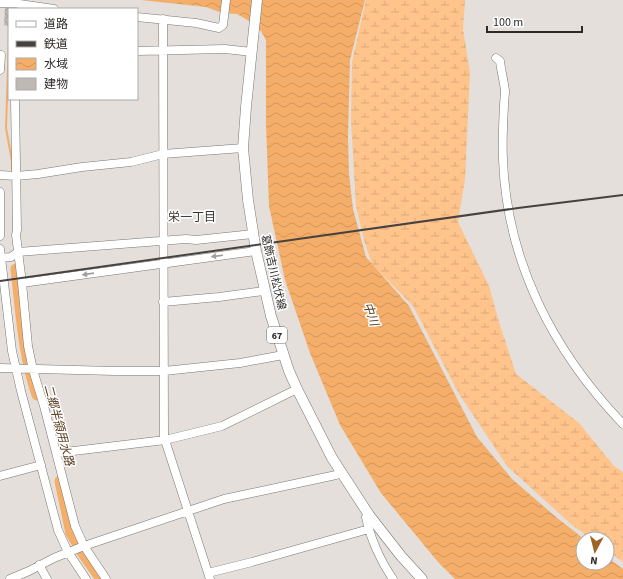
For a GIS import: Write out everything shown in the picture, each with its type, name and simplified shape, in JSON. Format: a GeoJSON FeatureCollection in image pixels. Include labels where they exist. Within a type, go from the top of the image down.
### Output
{"type":"FeatureCollection","features":[{"type":"Feature","properties":{"kind":"main road","name":"葛飾吉川松伏線"},"geometry":{"type":"LineString","coordinates":[[257,0],[243,148],[253,234],[264,291],[283,355],[297,389],[332,458],[369,515],[401,556],[422,579]]}},
{"type":"Feature","properties":{"kind":"street"},"geometry":{"type":"LineString","coordinates":[[138,17],[196,23],[219,28],[223,25],[226,0]]}},
{"type":"Feature","properties":{"kind":"street"},"geometry":{"type":"LineString","coordinates":[[0,3],[46,8]]}},
{"type":"Feature","properties":{"kind":"street"},"geometry":{"type":"LineString","coordinates":[[163,19],[163,302],[165,440],[209,576],[252,562],[369,529]]}},
{"type":"Feature","properties":{"kind":"street"},"geometry":{"type":"LineString","coordinates":[[138,51],[225,49],[252,52]]}},
{"type":"Feature","properties":{"kind":"street"},"geometry":{"type":"LineString","coordinates":[[0,70],[3,55]]}},
{"type":"Feature","properties":{"kind":"street"},"geometry":{"type":"LineString","coordinates":[[496,58],[500,61],[505,92],[503,160],[506,196],[511,223],[524,268],[532,290],[560,345],[592,388],[623,424]]}},
{"type":"Feature","properties":{"kind":"street"},"geometry":{"type":"LineString","coordinates":[[15,100],[16,235],[28,346],[33,370],[57,454],[75,526],[84,546],[106,579]]}},
{"type":"Feature","properties":{"kind":"street"},"geometry":{"type":"LineString","coordinates":[[0,175],[16,176],[38,174],[82,167],[131,162],[163,154],[243,148]]}},
{"type":"Feature","properties":{"kind":"street"},"geometry":{"type":"LineString","coordinates":[[0,192],[0,236]]}},
{"type":"Feature","properties":{"kind":"street"},"geometry":{"type":"LineString","coordinates":[[86,579],[68,552],[58,530],[10,337],[1,255],[11,257],[18,252],[163,242],[186,239],[196,240],[253,234]]}},
{"type":"Feature","properties":{"kind":"street"},"geometry":{"type":"LineString","coordinates":[[22,283],[256,252]]}},
{"type":"Feature","properties":{"kind":"street"},"geometry":{"type":"LineString","coordinates":[[163,302],[219,298],[264,291]]}},
{"type":"Feature","properties":{"kind":"street"},"geometry":{"type":"LineString","coordinates":[[0,368],[33,370],[164,371],[232,364],[283,355]]}},
{"type":"Feature","properties":{"kind":"street"},"geometry":{"type":"LineString","coordinates":[[57,454],[165,440],[222,426],[297,389]]}},
{"type":"Feature","properties":{"kind":"street"},"geometry":{"type":"LineString","coordinates":[[0,476],[41,465]]}},
{"type":"Feature","properties":{"kind":"street"},"geometry":{"type":"LineString","coordinates":[[10,579],[54,558],[84,546],[224,499],[336,475],[341,472]]}},
{"type":"Feature","properties":{"kind":"street"},"geometry":{"type":"LineString","coordinates":[[369,515],[366,517],[369,529],[391,579]]}},
{"type":"Feature","properties":{"kind":"street"},"geometry":{"type":"LineString","coordinates":[[40,565],[47,579]]}},
{"type":"Feature","properties":{"kind":"green space"},"geometry":{"type":"Polygon","coordinates":[[[366,0],[465,0],[463,29],[470,73],[465,179],[458,222],[489,286],[516,374],[579,423],[614,466],[623,472],[623,562],[615,556],[615,531],[581,531],[507,466],[459,394],[413,306],[372,264],[364,240],[356,206],[351,120],[352,62],[366,0]]]}},
{"type":"Feature","properties":{"kind":"water","name":"中川"},"geometry":{"type":"Polygon","coordinates":[[[141,0],[365,0],[350,60],[348,137],[349,174],[353,209],[366,257],[409,306],[477,437],[512,479],[575,532],[575,571],[615,571],[615,563],[623,569],[623,579],[455,579],[438,562],[381,493],[340,425],[310,353],[285,280],[269,206],[266,124],[266,40],[261,31],[249,21],[237,14],[222,13],[206,7],[141,0]]]}},
{"type":"Feature","properties":{"kind":"building"},"geometry":{"type":"Polygon","coordinates":[[[5,8],[8,8],[8,26],[4,25],[5,8]]]}},
{"type":"Feature","properties":{"kind":"waterway","name":"二郷半領用水路"},"geometry":{"type":"LineString","coordinates":[[8,67],[6,128],[12,161],[12,173]]}},
{"type":"Feature","properties":{"kind":"waterway","name":"二郷半領用水路"},"geometry":{"type":"LineString","coordinates":[[16,269],[26,348],[32,380],[37,395]]}},
{"type":"Feature","properties":{"kind":"waterway","name":"二郷半領用水路"},"geometry":{"type":"LineString","coordinates":[[60,481],[71,533],[101,579]]}},
{"type":"Feature","properties":{"kind":"railway"},"geometry":{"type":"LineString","coordinates":[[0,281],[518,208],[623,195]]}},
{"type":"Feature","properties":{"kind":"district","name":"栄一丁目"},"geometry":{"type":"Point","coordinates":[192,217]}}]}
